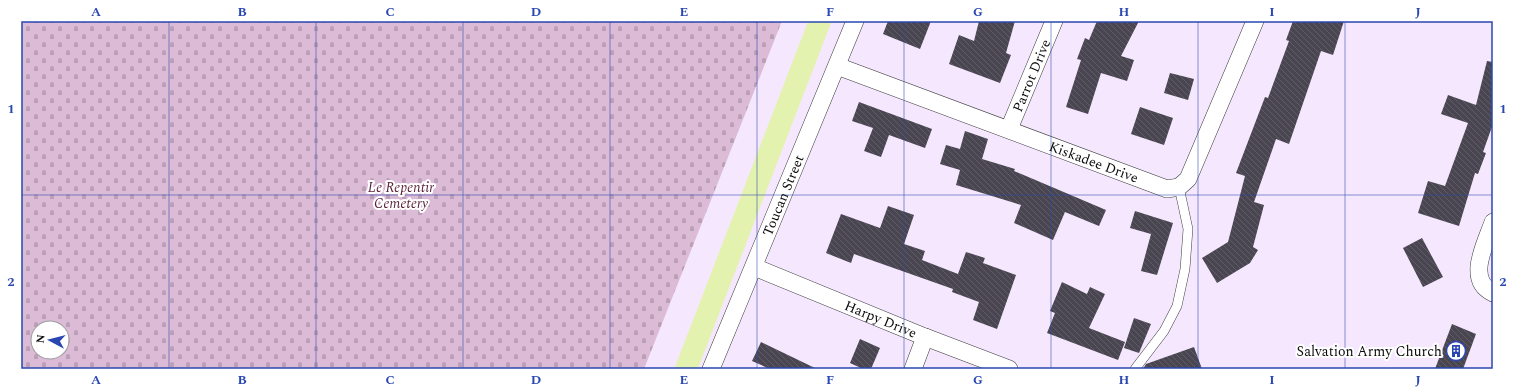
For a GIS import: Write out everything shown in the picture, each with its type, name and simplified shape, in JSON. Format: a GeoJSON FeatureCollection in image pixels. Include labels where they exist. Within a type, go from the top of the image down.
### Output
{"type":"FeatureCollection","features":[{"type":"Feature","properties":{"kind":"street","name":"Toucan Street"},"geometry":{"type":"LineString","coordinates":[[711,369],[855,21]]}},
{"type":"Feature","properties":{"kind":"street","name":"Parrot Drive"},"geometry":{"type":"LineString","coordinates":[[1009,129],[1054,21]]}},
{"type":"Feature","properties":{"kind":"street"},"geometry":{"type":"LineString","coordinates":[[1179,188],[1188,179],[1255,21]]}},
{"type":"Feature","properties":{"kind":"street","name":"Kiskadee Drive"},"geometry":{"type":"LineString","coordinates":[[837,66],[1167,189],[1179,188]]}},
{"type":"Feature","properties":{"kind":"street"},"geometry":{"type":"LineString","coordinates":[[1493,222],[1478,263],[1480,279],[1486,290],[1493,293]]}},
{"type":"Feature","properties":{"kind":"street","name":"Harpy Drive"},"geometry":{"type":"LineString","coordinates":[[754,267],[925,337],[1010,369]]}},
{"type":"Feature","properties":{"kind":"street"},"geometry":{"type":"LineString","coordinates":[[913,369],[925,337]]}},
{"type":"Feature","properties":{"kind":"lane"},"geometry":{"type":"LineString","coordinates":[[1136,369],[1164,331],[1177,306],[1185,269],[1188,229],[1179,188]]}},
{"type":"Feature","properties":{"kind":"green space","name":"Le Repentir Cemetery"},"geometry":{"type":"Polygon","coordinates":[[[21,21],[782,21],[644,369],[21,369],[21,21]]]}},
{"type":"Feature","properties":{"kind":"building"},"geometry":{"type":"Polygon","coordinates":[[[888,21],[931,21],[920,49],[883,34],[888,21]]]}},
{"type":"Feature","properties":{"kind":"building"},"geometry":{"type":"Polygon","coordinates":[[[979,21],[1015,21],[1006,53],[1011,55],[1000,83],[949,64],[959,35],[974,41],[979,21]]]}},
{"type":"Feature","properties":{"kind":"building"},"geometry":{"type":"Polygon","coordinates":[[[1097,21],[1139,21],[1121,56],[1134,60],[1127,81],[1101,73],[1088,114],[1066,107],[1081,60],[1077,59],[1085,38],[1089,40],[1097,21]]]}},
{"type":"Feature","properties":{"kind":"building"},"geometry":{"type":"Polygon","coordinates":[[[1293,21],[1344,21],[1333,55],[1321,51],[1289,144],[1276,139],[1254,202],[1264,205],[1253,247],[1258,250],[1250,263],[1217,283],[1202,258],[1228,242],[1245,176],[1236,173],[1265,97],[1268,98],[1289,41],[1286,40],[1293,21]]]}},
{"type":"Feature","properties":{"kind":"building"},"geometry":{"type":"Polygon","coordinates":[[[1487,61],[1493,62],[1493,124],[1483,152],[1486,153],[1478,174],[1475,173],[1459,226],[1418,213],[1428,181],[1445,186],[1468,123],[1441,114],[1448,95],[1476,105],[1487,61]]]}},
{"type":"Feature","properties":{"kind":"building"},"geometry":{"type":"Polygon","coordinates":[[[1170,73],[1194,79],[1188,100],[1164,93],[1170,73]]]}},
{"type":"Feature","properties":{"kind":"building"},"geometry":{"type":"Polygon","coordinates":[[[859,102],[932,129],[925,148],[889,135],[881,157],[864,151],[873,128],[852,121],[859,102]]]}},
{"type":"Feature","properties":{"kind":"building"},"geometry":{"type":"Polygon","coordinates":[[[1140,107],[1173,118],[1164,145],[1131,134],[1140,107]]]}},
{"type":"Feature","properties":{"kind":"building"},"geometry":{"type":"Polygon","coordinates":[[[965,131],[988,139],[982,159],[1015,169],[1014,171],[1106,210],[1099,226],[1065,212],[1053,240],[1014,223],[1021,205],[956,185],[960,170],[940,164],[946,145],[960,149],[965,131]]]}},
{"type":"Feature","properties":{"kind":"building"},"geometry":{"type":"Polygon","coordinates":[[[888,206],[914,215],[904,244],[925,251],[922,260],[958,274],[966,252],[985,258],[983,263],[1016,275],[997,329],[973,320],[979,302],[952,292],[953,289],[854,254],[851,263],[826,253],[841,214],[880,228],[888,206]]]}},
{"type":"Feature","properties":{"kind":"building"},"geometry":{"type":"Polygon","coordinates":[[[1135,211],[1173,223],[1157,275],[1141,271],[1151,234],[1130,228],[1135,211]]]}},
{"type":"Feature","properties":{"kind":"building"},"geometry":{"type":"Polygon","coordinates":[[[1422,238],[1443,277],[1423,287],[1403,248],[1422,238]]]}},
{"type":"Feature","properties":{"kind":"building"},"geometry":{"type":"Polygon","coordinates":[[[1062,282],[1087,294],[1090,287],[1105,294],[1089,328],[1125,342],[1118,360],[1047,333],[1055,313],[1050,311],[1062,282]]]}},
{"type":"Feature","properties":{"kind":"building"},"geometry":{"type":"Polygon","coordinates":[[[1134,318],[1151,324],[1139,353],[1124,348],[1134,318]]]}},
{"type":"Feature","properties":{"kind":"building","name":"Salvation Army Church"},"geometry":{"type":"Polygon","coordinates":[[[1452,324],[1476,334],[1463,369],[1435,369],[1452,324]]]}},
{"type":"Feature","properties":{"kind":"building"},"geometry":{"type":"Polygon","coordinates":[[[860,339],[880,348],[871,369],[863,369],[850,363],[860,339]]]}},
{"type":"Feature","properties":{"kind":"building"},"geometry":{"type":"Polygon","coordinates":[[[761,342],[817,369],[770,369],[752,361],[761,342]]]}},
{"type":"Feature","properties":{"kind":"building"},"geometry":{"type":"Polygon","coordinates":[[[1194,347],[1202,369],[1143,369],[1146,364],[1194,347]]]}},
{"type":"Feature","properties":{"kind":"waterway"},"geometry":{"type":"LineString","coordinates":[[686,369],[820,21]]}},
{"type":"Feature","properties":{"kind":"place","name":"Salvation Army Church"},"geometry":{"type":"Point","coordinates":[1456,351]}}]}
